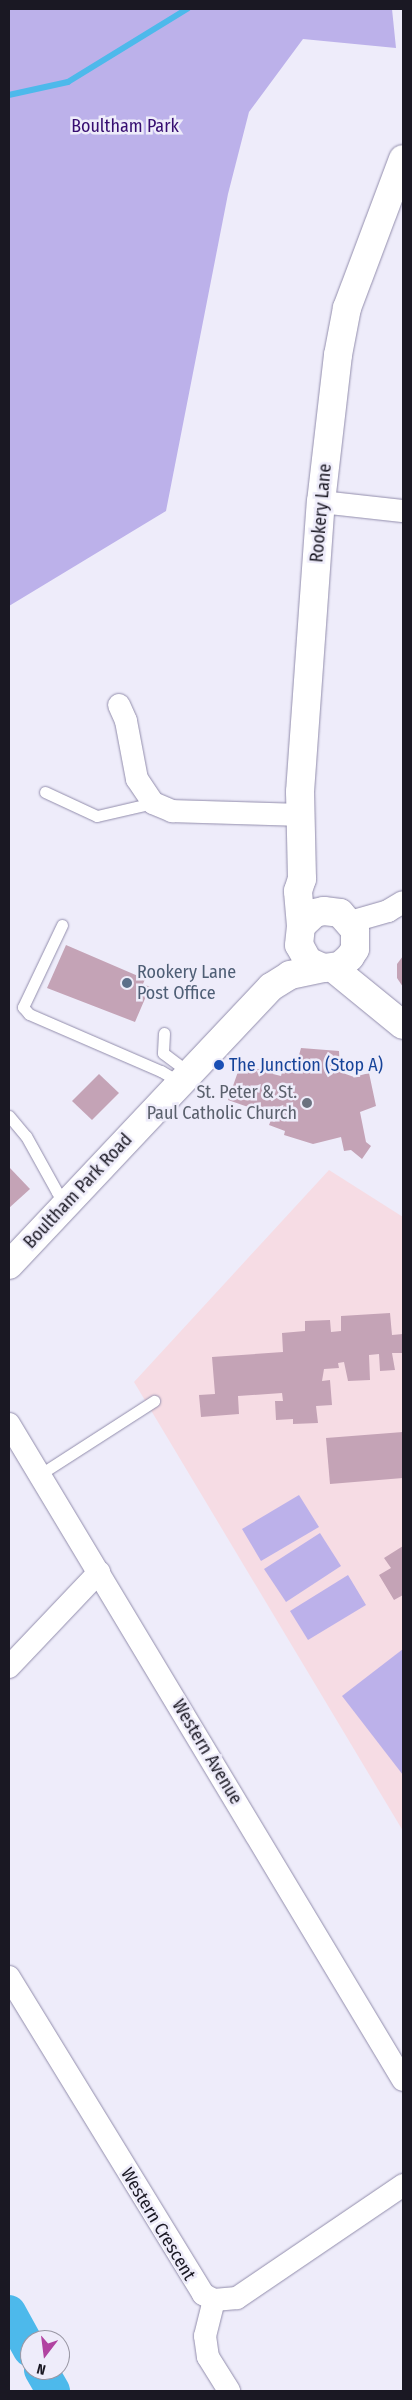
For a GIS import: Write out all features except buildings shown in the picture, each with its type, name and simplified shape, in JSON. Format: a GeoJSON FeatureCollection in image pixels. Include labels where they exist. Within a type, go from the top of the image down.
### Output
{"type":"FeatureCollection","features":[{"type":"Feature","properties":{"kind":"street","name":"Rookery Lane"},"geometry":{"type":"LineString","coordinates":[[300,936],[298,891],[302,879],[300,815],[321,502],[338,355],[347,308],[403,160]]}},
{"type":"Feature","properties":{"kind":"street"},"geometry":{"type":"LineString","coordinates":[[321,502],[403,511]]}},
{"type":"Feature","properties":{"kind":"street"},"geometry":{"type":"LineString","coordinates":[[119,705],[126,721],[137,779],[153,804],[172,811],[300,815]]}},
{"type":"Feature","properties":{"kind":"street"},"geometry":{"type":"LineString","coordinates":[[302,879],[355,930],[340,960]]}},
{"type":"Feature","properties":{"kind":"street"},"geometry":{"type":"LineString","coordinates":[[271,987],[280,967],[315,913],[342,917],[396,907]]}},
{"type":"Feature","properties":{"kind":"street"},"geometry":{"type":"LineString","coordinates":[[271,987],[290,975],[340,960],[362,936],[396,907]]}},
{"type":"Feature","properties":{"kind":"street"},"geometry":{"type":"LineString","coordinates":[[300,936],[308,961],[340,960]]}},
{"type":"Feature","properties":{"kind":"street"},"geometry":{"type":"LineString","coordinates":[[340,960],[374,1003],[403,1025]]}},
{"type":"Feature","properties":{"kind":"street","name":"Boultham Park Road"},"geometry":{"type":"LineString","coordinates":[[9,1265],[184,1077],[271,987]]}},
{"type":"Feature","properties":{"kind":"street","name":"Western Avenue"},"geometry":{"type":"LineString","coordinates":[[9,1424],[403,2080]]}},
{"type":"Feature","properties":{"kind":"street"},"geometry":{"type":"LineString","coordinates":[[9,1666],[99,1572]]}},
{"type":"Feature","properties":{"kind":"street","name":"Western Crescent"},"geometry":{"type":"LineString","coordinates":[[9,1977],[196,2288],[214,2300]]}},
{"type":"Feature","properties":{"kind":"street"},"geometry":{"type":"LineString","coordinates":[[229,2391],[208,2357],[205,2336],[214,2300],[237,2298],[403,2185]]}},
{"type":"Feature","properties":{"kind":"lane"},"geometry":{"type":"LineString","coordinates":[[45,792],[97,816],[153,804]]}},
{"type":"Feature","properties":{"kind":"lane"},"geometry":{"type":"LineString","coordinates":[[62,925],[23,1007],[29,1014],[161,1071],[184,1077]]}},
{"type":"Feature","properties":{"kind":"lane"},"geometry":{"type":"LineString","coordinates":[[164,1033],[162,1054],[184,1077]]}},
{"type":"Feature","properties":{"kind":"lane"},"geometry":{"type":"LineString","coordinates":[[9,1116],[26,1136],[48,1176],[67,1203]]}},
{"type":"Feature","properties":{"kind":"lane"},"geometry":{"type":"LineString","coordinates":[[40,1475],[154,1401]]}},
{"type":"Feature","properties":{"kind":"shaded area"},"geometry":{"type":"Polygon","coordinates":[[[329,1170],[403,1217],[403,1831],[134,1382],[329,1170]]]}},
{"type":"Feature","properties":{"kind":"green space","name":"Boultham Park"},"geometry":{"type":"Polygon","coordinates":[[[9,9],[392,9],[396,48],[303,39],[249,112],[228,194],[166,511],[9,606],[9,9]]]}},
{"type":"Feature","properties":{"kind":"green space"},"geometry":{"type":"Polygon","coordinates":[[[299,1495],[319,1527],[261,1561],[242,1529],[299,1495]]]}},
{"type":"Feature","properties":{"kind":"green space"},"geometry":{"type":"Polygon","coordinates":[[[320,1533],[341,1566],[286,1602],[264,1569],[320,1533]]]}},
{"type":"Feature","properties":{"kind":"green space"},"geometry":{"type":"Polygon","coordinates":[[[348,1575],[366,1605],[308,1640],[290,1611],[348,1575]]]}},
{"type":"Feature","properties":{"kind":"green space"},"geometry":{"type":"Polygon","coordinates":[[[403,1649],[403,1775],[342,1696],[403,1649]]]}},
{"type":"Feature","properties":{"kind":"waterway"},"geometry":{"type":"LineString","coordinates":[[9,95],[68,82],[187,9]]}},
{"type":"Feature","properties":{"kind":"waterway"},"geometry":{"type":"LineString","coordinates":[[9,2312],[20,2332]]}},
{"type":"Feature","properties":{"kind":"waterway"},"geometry":{"type":"LineString","coordinates":[[47,2380],[53,2391]]}},
{"type":"Feature","properties":{"kind":"place","name":"Rookery Lane Post Office"},"geometry":{"type":"Point","coordinates":[127,983]}},
{"type":"Feature","properties":{"kind":"place","name":"The Junction (Stop A)"},"geometry":{"type":"Point","coordinates":[219,1065]}},
{"type":"Feature","properties":{"kind":"place","name":"St. Peter & St. Paul Catholic Church"},"geometry":{"type":"Point","coordinates":[307,1103]}}]}
